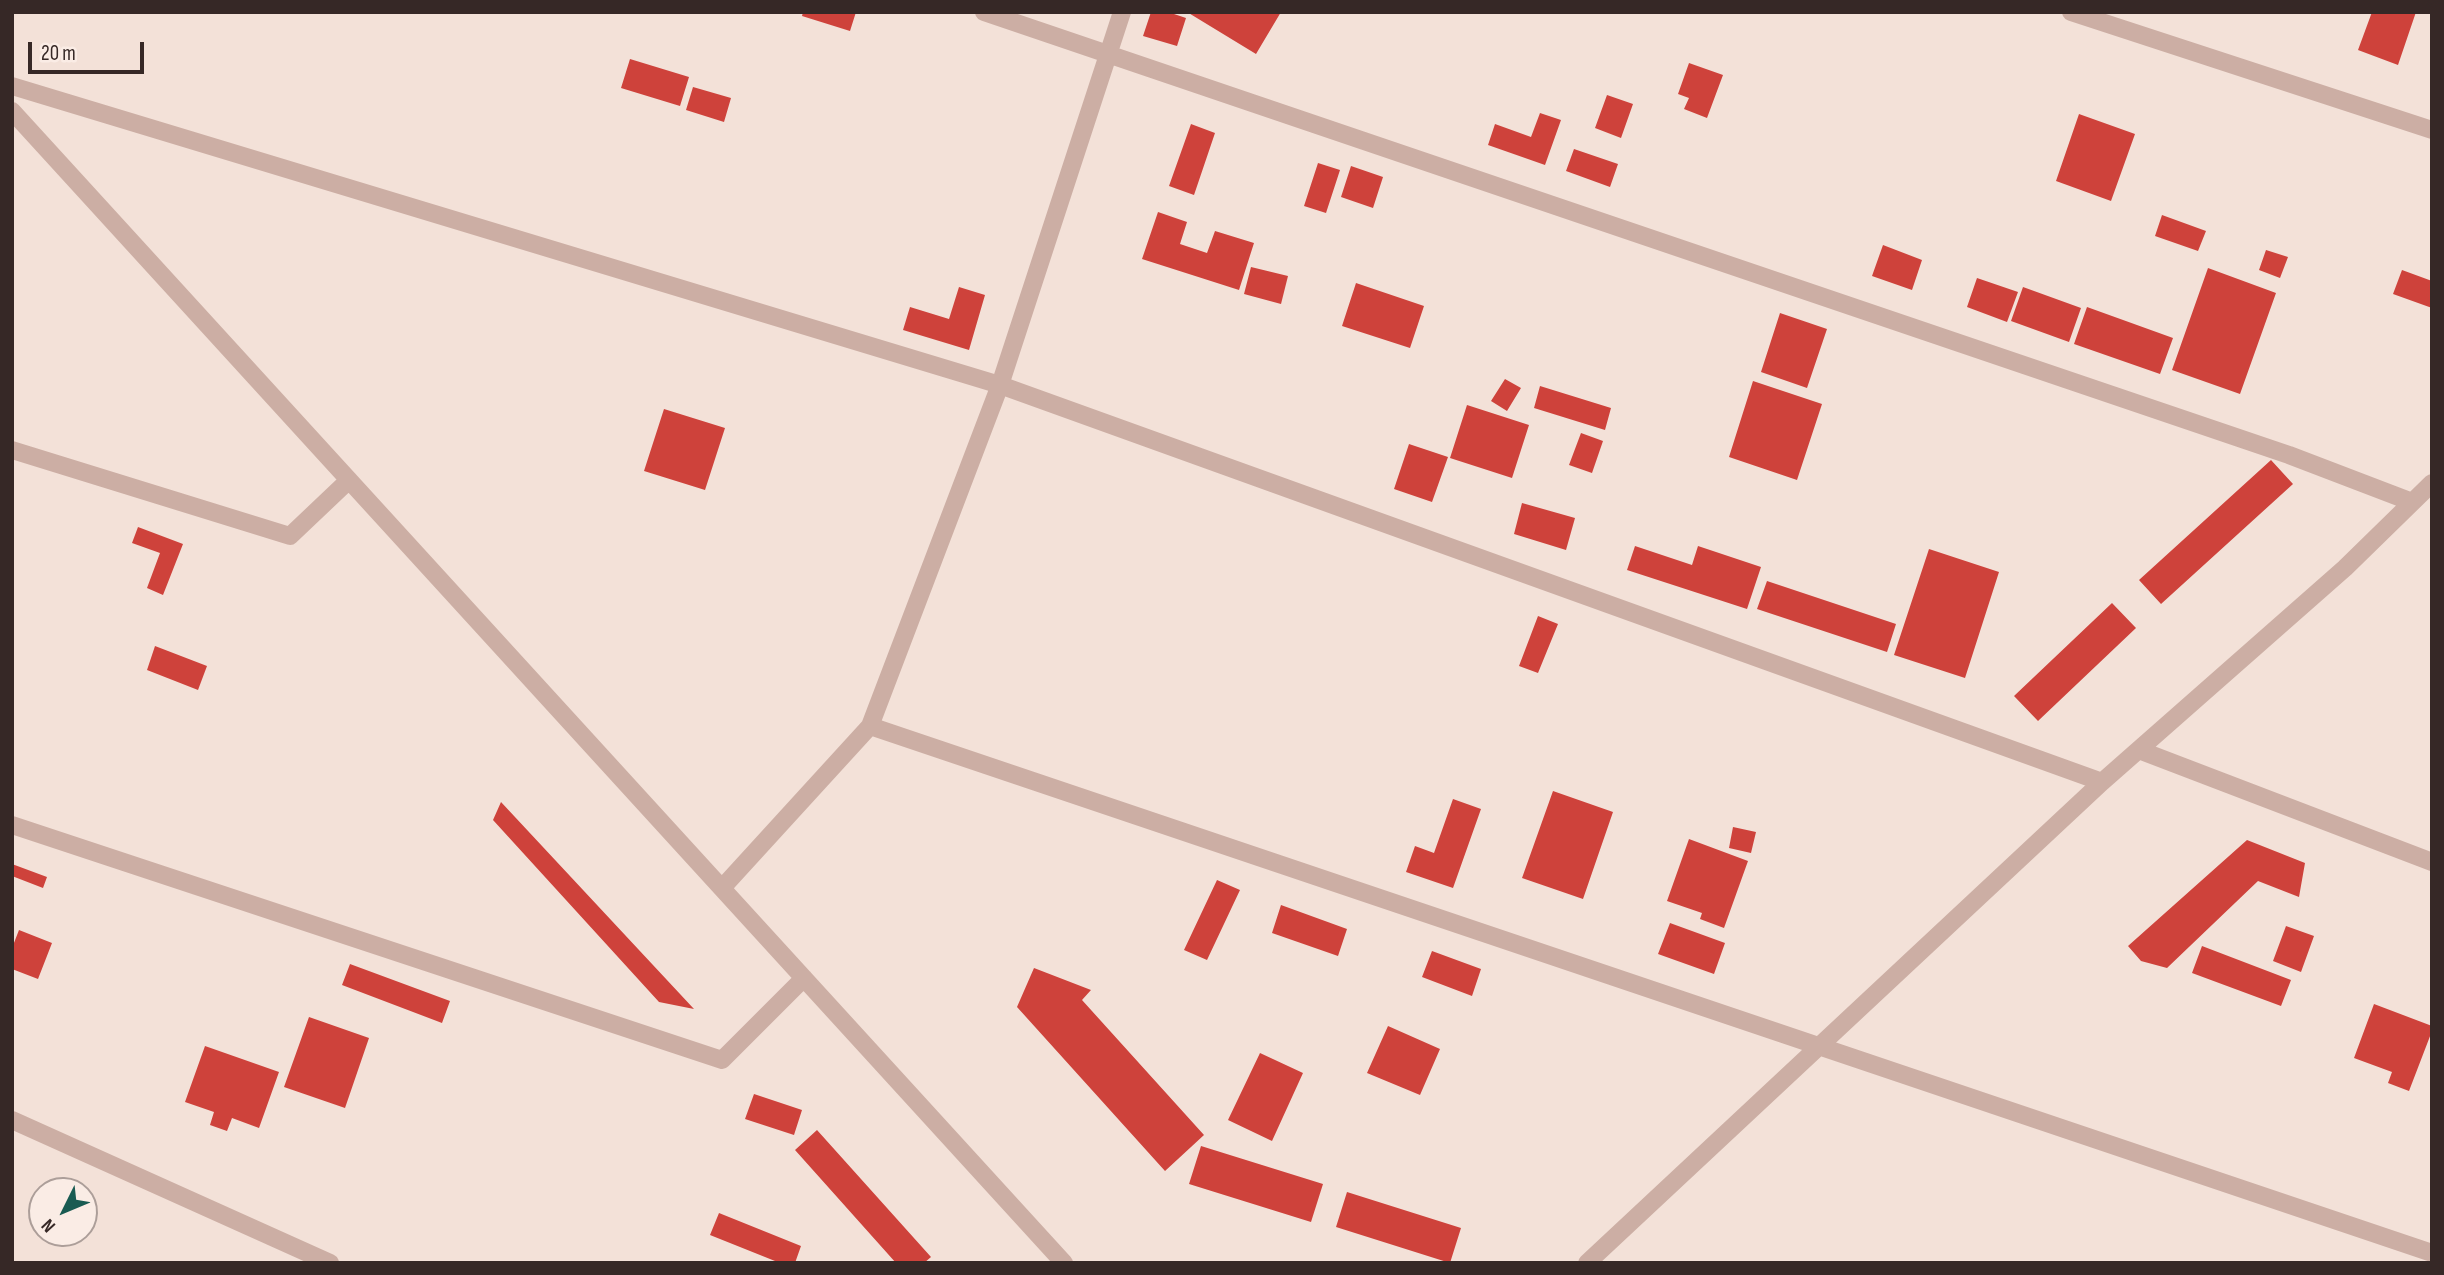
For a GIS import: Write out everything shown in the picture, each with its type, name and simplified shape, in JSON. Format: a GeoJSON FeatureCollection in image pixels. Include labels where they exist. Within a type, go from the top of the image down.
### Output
{"type":"FeatureCollection","features":[{"type":"Feature","properties":{"kind":"street"},"geometry":{"type":"LineString","coordinates":[[984,12],[2276,451],[2412,502]]}},
{"type":"Feature","properties":{"kind":"street"},"geometry":{"type":"LineString","coordinates":[[722,888],[870,726],[1000,385],[1122,12]]}},
{"type":"Feature","properties":{"kind":"street"},"geometry":{"type":"LineString","coordinates":[[2071,12],[2432,130]]}},
{"type":"Feature","properties":{"kind":"street"},"geometry":{"type":"LineString","coordinates":[[12,86],[1000,385],[2102,782]]}},
{"type":"Feature","properties":{"kind":"street"},"geometry":{"type":"LineString","coordinates":[[12,111],[1064,1263]]}},
{"type":"Feature","properties":{"kind":"street"},"geometry":{"type":"LineString","coordinates":[[12,450],[289,536],[349,480]]}},
{"type":"Feature","properties":{"kind":"street"},"geometry":{"type":"LineString","coordinates":[[1587,1263],[2102,782],[2344,568],[2432,483]]}},
{"type":"Feature","properties":{"kind":"street"},"geometry":{"type":"LineString","coordinates":[[870,726],[2432,1253]]}},
{"type":"Feature","properties":{"kind":"street"},"geometry":{"type":"LineString","coordinates":[[2139,750],[2432,862]]}},
{"type":"Feature","properties":{"kind":"street"},"geometry":{"type":"LineString","coordinates":[[12,825],[722,1060],[804,978]]}},
{"type":"Feature","properties":{"kind":"street"},"geometry":{"type":"LineString","coordinates":[[12,1121],[330,1263]]}},
{"type":"Feature","properties":{"kind":"building"},"geometry":{"type":"Polygon","coordinates":[[[803,12],[856,12],[850,31],[802,16],[803,12]]]}},
{"type":"Feature","properties":{"kind":"building"},"geometry":{"type":"Polygon","coordinates":[[[1151,12],[1168,12],[1186,18],[1177,46],[1143,36],[1151,12]]]}},
{"type":"Feature","properties":{"kind":"building"},"geometry":{"type":"Polygon","coordinates":[[[1187,12],[1281,12],[1256,54],[1187,12]]]}},
{"type":"Feature","properties":{"kind":"building"},"geometry":{"type":"Polygon","coordinates":[[[2372,12],[2416,12],[2398,65],[2358,50],[2372,12]]]}},
{"type":"Feature","properties":{"kind":"building"},"geometry":{"type":"Polygon","coordinates":[[[630,59],[689,77],[680,106],[621,88],[630,59]]]}},
{"type":"Feature","properties":{"kind":"building"},"geometry":{"type":"Polygon","coordinates":[[[1689,63],[1723,75],[1707,118],[1684,109],[1689,98],[1678,94],[1689,63]]]}},
{"type":"Feature","properties":{"kind":"building"},"geometry":{"type":"Polygon","coordinates":[[[693,87],[731,98],[724,122],[686,110],[693,87]]]}},
{"type":"Feature","properties":{"kind":"building"},"geometry":{"type":"Polygon","coordinates":[[[1607,95],[1633,104],[1621,138],[1595,128],[1607,95]]]}},
{"type":"Feature","properties":{"kind":"building"},"geometry":{"type":"Polygon","coordinates":[[[1540,113],[1561,120],[1545,165],[1488,145],[1495,124],[1531,137],[1540,113]]]}},
{"type":"Feature","properties":{"kind":"building"},"geometry":{"type":"Polygon","coordinates":[[[2079,114],[2135,134],[2111,201],[2056,181],[2079,114]]]}},
{"type":"Feature","properties":{"kind":"building"},"geometry":{"type":"Polygon","coordinates":[[[1191,124],[1215,133],[1194,195],[1169,186],[1191,124]]]}},
{"type":"Feature","properties":{"kind":"building"},"geometry":{"type":"Polygon","coordinates":[[[1574,149],[1618,164],[1610,187],[1566,171],[1574,149]]]}},
{"type":"Feature","properties":{"kind":"building"},"geometry":{"type":"Polygon","coordinates":[[[1318,163],[1340,170],[1326,213],[1304,206],[1318,163]]]}},
{"type":"Feature","properties":{"kind":"building"},"geometry":{"type":"Polygon","coordinates":[[[1351,166],[1383,177],[1373,208],[1341,197],[1351,166]]]}},
{"type":"Feature","properties":{"kind":"building"},"geometry":{"type":"Polygon","coordinates":[[[1158,212],[1187,222],[1180,244],[1207,253],[1215,231],[1254,243],[1239,290],[1142,259],[1158,212]]]}},
{"type":"Feature","properties":{"kind":"building"},"geometry":{"type":"Polygon","coordinates":[[[2162,215],[2206,231],[2198,251],[2155,236],[2162,215]]]}},
{"type":"Feature","properties":{"kind":"building"},"geometry":{"type":"Polygon","coordinates":[[[1883,245],[1922,260],[1912,290],[1872,276],[1883,245]]]}},
{"type":"Feature","properties":{"kind":"building"},"geometry":{"type":"Polygon","coordinates":[[[2266,250],[2288,257],[2280,278],[2259,270],[2266,250]]]}},
{"type":"Feature","properties":{"kind":"building"},"geometry":{"type":"Polygon","coordinates":[[[1251,267],[1288,276],[1281,304],[1244,294],[1251,267]]]}},
{"type":"Feature","properties":{"kind":"building"},"geometry":{"type":"Polygon","coordinates":[[[2208,268],[2276,293],[2240,394],[2172,370],[2208,268]]]}},
{"type":"Feature","properties":{"kind":"building"},"geometry":{"type":"Polygon","coordinates":[[[2402,270],[2432,281],[2432,308],[2393,294],[2402,270]]]}},
{"type":"Feature","properties":{"kind":"building"},"geometry":{"type":"Polygon","coordinates":[[[1977,278],[2018,292],[2007,322],[1967,307],[1977,278]]]}},
{"type":"Feature","properties":{"kind":"building"},"geometry":{"type":"Polygon","coordinates":[[[1356,283],[1424,306],[1410,348],[1342,326],[1356,283]]]}},
{"type":"Feature","properties":{"kind":"building"},"geometry":{"type":"Polygon","coordinates":[[[959,287],[985,295],[969,350],[903,330],[910,307],[949,319],[959,287]]]}},
{"type":"Feature","properties":{"kind":"building"},"geometry":{"type":"Polygon","coordinates":[[[2023,287],[2081,308],[2069,342],[2011,321],[2023,287]]]}},
{"type":"Feature","properties":{"kind":"building"},"geometry":{"type":"Polygon","coordinates":[[[2087,307],[2173,338],[2160,374],[2074,344],[2087,307]]]}},
{"type":"Feature","properties":{"kind":"building"},"geometry":{"type":"Polygon","coordinates":[[[1780,313],[1827,329],[1807,388],[1761,372],[1780,313]]]}},
{"type":"Feature","properties":{"kind":"building"},"geometry":{"type":"Polygon","coordinates":[[[1505,379],[1521,388],[1507,411],[1491,401],[1505,379]]]}},
{"type":"Feature","properties":{"kind":"building"},"geometry":{"type":"Polygon","coordinates":[[[1753,381],[1822,404],[1797,480],[1729,457],[1753,381]]]}},
{"type":"Feature","properties":{"kind":"building"},"geometry":{"type":"Polygon","coordinates":[[[1540,386],[1611,408],[1605,430],[1534,408],[1540,386]]]}},
{"type":"Feature","properties":{"kind":"building"},"geometry":{"type":"Polygon","coordinates":[[[1467,405],[1529,425],[1512,478],[1450,458],[1467,405]]]}},
{"type":"Feature","properties":{"kind":"building"},"geometry":{"type":"Polygon","coordinates":[[[664,409],[725,428],[705,490],[644,471],[664,409]]]}},
{"type":"Feature","properties":{"kind":"building"},"geometry":{"type":"Polygon","coordinates":[[[1581,433],[1603,441],[1592,473],[1569,465],[1581,433]]]}},
{"type":"Feature","properties":{"kind":"building"},"geometry":{"type":"Polygon","coordinates":[[[1409,444],[1448,457],[1432,502],[1394,489],[1409,444]]]}},
{"type":"Feature","properties":{"kind":"building"},"geometry":{"type":"Polygon","coordinates":[[[2271,460],[2293,484],[2161,604],[2139,580],[2271,460]]]}},
{"type":"Feature","properties":{"kind":"building"},"geometry":{"type":"Polygon","coordinates":[[[1522,503],[1575,518],[1566,550],[1514,534],[1522,503]]]}},
{"type":"Feature","properties":{"kind":"building"},"geometry":{"type":"Polygon","coordinates":[[[138,527],[183,544],[163,595],[147,588],[160,553],[132,543],[138,527]]]}},
{"type":"Feature","properties":{"kind":"building"},"geometry":{"type":"Polygon","coordinates":[[[1635,546],[1692,565],[1698,546],[1761,567],[1747,609],[1627,570],[1635,546]]]}},
{"type":"Feature","properties":{"kind":"building"},"geometry":{"type":"Polygon","coordinates":[[[1929,549],[1999,572],[1965,678],[1894,655],[1929,549]]]}},
{"type":"Feature","properties":{"kind":"building"},"geometry":{"type":"Polygon","coordinates":[[[1767,581],[1896,624],[1887,652],[1757,609],[1767,581]]]}},
{"type":"Feature","properties":{"kind":"building"},"geometry":{"type":"Polygon","coordinates":[[[2112,603],[2136,628],[2038,721],[2014,696],[2112,603]]]}},
{"type":"Feature","properties":{"kind":"building"},"geometry":{"type":"Polygon","coordinates":[[[1538,616],[1558,624],[1538,673],[1519,666],[1538,616]]]}},
{"type":"Feature","properties":{"kind":"building"},"geometry":{"type":"Polygon","coordinates":[[[155,646],[207,666],[198,690],[147,670],[155,646]]]}},
{"type":"Feature","properties":{"kind":"building"},"geometry":{"type":"Polygon","coordinates":[[[1553,791],[1613,812],[1583,899],[1522,878],[1553,791]]]}},
{"type":"Feature","properties":{"kind":"building"},"geometry":{"type":"Polygon","coordinates":[[[1453,799],[1481,809],[1453,888],[1406,872],[1415,846],[1434,853],[1453,799]]]}},
{"type":"Feature","properties":{"kind":"building"},"geometry":{"type":"Polygon","coordinates":[[[501,802],[694,1009],[659,1002],[493,820],[501,802]]]}},
{"type":"Feature","properties":{"kind":"building"},"geometry":{"type":"Polygon","coordinates":[[[1733,827],[1756,832],[1751,853],[1729,848],[1733,827]]]}},
{"type":"Feature","properties":{"kind":"building"},"geometry":{"type":"Polygon","coordinates":[[[1689,839],[1748,861],[1724,928],[1700,919],[1702,913],[1667,901],[1689,839]]]}},
{"type":"Feature","properties":{"kind":"building"},"geometry":{"type":"Polygon","coordinates":[[[2247,840],[2305,863],[2299,897],[2258,881],[2167,968],[2141,961],[2128,946],[2247,840]]]}},
{"type":"Feature","properties":{"kind":"building"},"geometry":{"type":"Polygon","coordinates":[[[12,864],[47,877],[43,888],[12,876],[12,864]]]}},
{"type":"Feature","properties":{"kind":"building"},"geometry":{"type":"Polygon","coordinates":[[[1217,880],[1240,890],[1207,960],[1184,950],[1217,880]]]}},
{"type":"Feature","properties":{"kind":"building"},"geometry":{"type":"Polygon","coordinates":[[[1281,905],[1347,929],[1338,956],[1272,933],[1281,905]]]}},
{"type":"Feature","properties":{"kind":"building"},"geometry":{"type":"Polygon","coordinates":[[[1670,923],[1725,943],[1714,974],[1658,954],[1670,923]]]}},
{"type":"Feature","properties":{"kind":"building"},"geometry":{"type":"Polygon","coordinates":[[[2286,926],[2314,936],[2301,972],[2273,961],[2286,926]]]}},
{"type":"Feature","properties":{"kind":"building"},"geometry":{"type":"Polygon","coordinates":[[[19,930],[52,943],[38,979],[12,969],[12,948],[19,930]]]}},
{"type":"Feature","properties":{"kind":"building"},"geometry":{"type":"Polygon","coordinates":[[[2202,946],[2291,980],[2281,1006],[2192,973],[2202,946]]]}},
{"type":"Feature","properties":{"kind":"building"},"geometry":{"type":"Polygon","coordinates":[[[1432,951],[1481,969],[1472,996],[1422,977],[1432,951]]]}},
{"type":"Feature","properties":{"kind":"building"},"geometry":{"type":"Polygon","coordinates":[[[350,964],[450,1001],[442,1023],[342,985],[350,964]]]}},
{"type":"Feature","properties":{"kind":"building"},"geometry":{"type":"Polygon","coordinates":[[[1034,968],[1091,990],[1082,1000],[1204,1135],[1165,1171],[1017,1007],[1034,968]]]}},
{"type":"Feature","properties":{"kind":"building"},"geometry":{"type":"Polygon","coordinates":[[[2374,1004],[2432,1026],[2409,1091],[2388,1083],[2392,1072],[2354,1058],[2374,1004]]]}},
{"type":"Feature","properties":{"kind":"building"},"geometry":{"type":"Polygon","coordinates":[[[309,1017],[369,1038],[345,1108],[284,1087],[309,1017]]]}},
{"type":"Feature","properties":{"kind":"building"},"geometry":{"type":"Polygon","coordinates":[[[1388,1026],[1440,1049],[1420,1095],[1367,1073],[1388,1026]]]}},
{"type":"Feature","properties":{"kind":"building"},"geometry":{"type":"Polygon","coordinates":[[[205,1046],[279,1072],[259,1128],[232,1118],[227,1131],[210,1125],[214,1112],[185,1102],[205,1046]]]}},
{"type":"Feature","properties":{"kind":"building"},"geometry":{"type":"Polygon","coordinates":[[[1260,1053],[1303,1073],[1272,1141],[1228,1120],[1260,1053]]]}},
{"type":"Feature","properties":{"kind":"building"},"geometry":{"type":"Polygon","coordinates":[[[754,1094],[802,1110],[794,1135],[745,1119],[754,1094]]]}},
{"type":"Feature","properties":{"kind":"building"},"geometry":{"type":"Polygon","coordinates":[[[817,1130],[931,1257],[924,1263],[896,1263],[795,1150],[817,1130]]]}},
{"type":"Feature","properties":{"kind":"building"},"geometry":{"type":"Polygon","coordinates":[[[1201,1146],[1323,1184],[1311,1222],[1189,1184],[1201,1146]]]}},
{"type":"Feature","properties":{"kind":"building"},"geometry":{"type":"Polygon","coordinates":[[[1347,1192],[1461,1228],[1450,1263],[1336,1227],[1347,1192]]]}},
{"type":"Feature","properties":{"kind":"building"},"geometry":{"type":"Polygon","coordinates":[[[719,1213],[801,1246],[795,1263],[780,1263],[710,1235],[719,1213]]]}}]}
